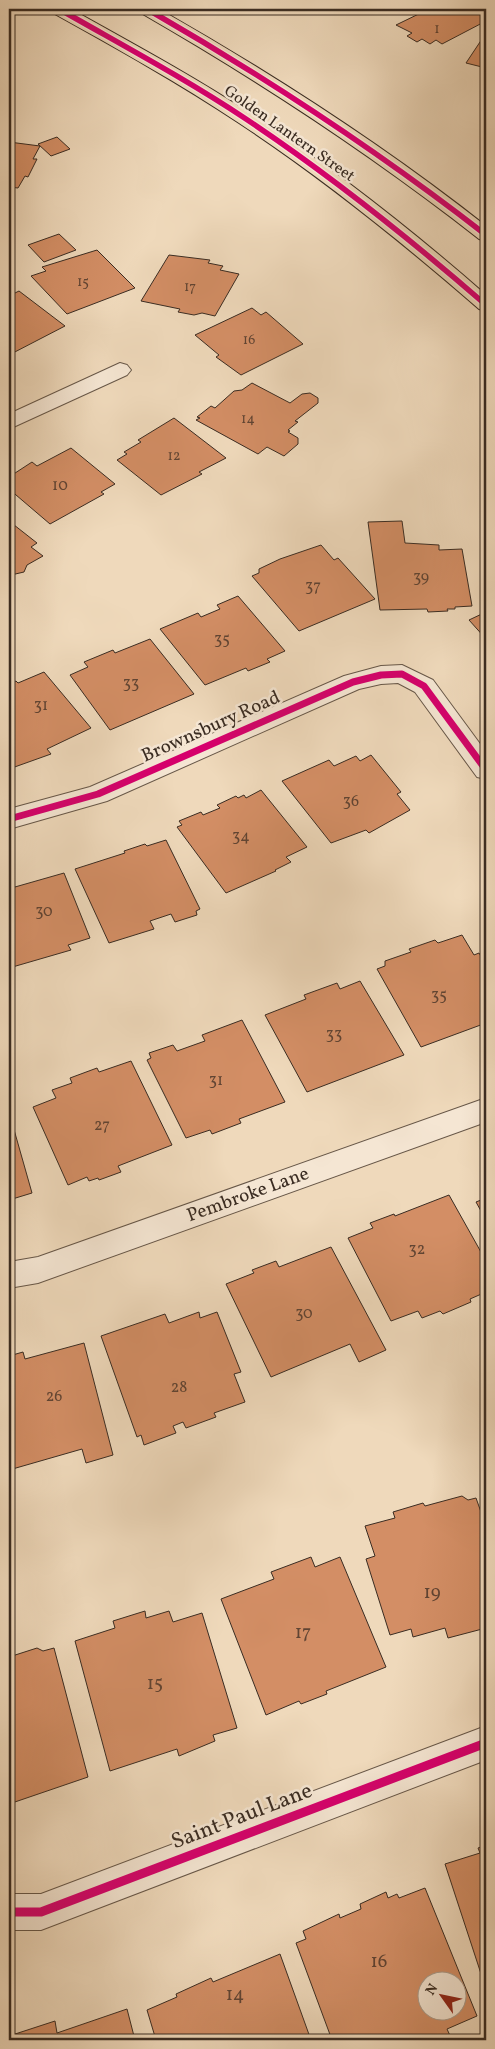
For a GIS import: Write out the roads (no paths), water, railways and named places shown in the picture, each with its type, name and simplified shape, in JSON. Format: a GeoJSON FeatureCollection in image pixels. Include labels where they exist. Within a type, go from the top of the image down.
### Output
{"type":"FeatureCollection","features":[{"type":"Feature","properties":{"kind":"main road","name":"Golden Lantern Street"},"geometry":{"type":"LineString","coordinates":[[59,9],[181,78],[246,119],[328,176],[394,226],[486,305]]}},
{"type":"Feature","properties":{"kind":"main road","name":"Golden Lantern Street"},"geometry":{"type":"LineString","coordinates":[[147,9],[220,51],[323,116],[449,205],[486,234]]}},
{"type":"Feature","properties":{"kind":"street"},"geometry":{"type":"LineString","coordinates":[[9,422],[120,370]]}},
{"type":"Feature","properties":{"kind":"street","name":"Brownsbury Road"},"geometry":{"type":"LineString","coordinates":[[9,819],[98,794],[353,682],[381,675],[402,674],[424,686],[486,770]]}},
{"type":"Feature","properties":{"kind":"street","name":"Pembroke Lane"},"geometry":{"type":"LineString","coordinates":[[9,1276],[38,1270],[486,1110]]}},
{"type":"Feature","properties":{"kind":"street","name":"Saint Paul Lane"},"geometry":{"type":"LineString","coordinates":[[9,1912],[40,1912],[486,1743]]}}]}
